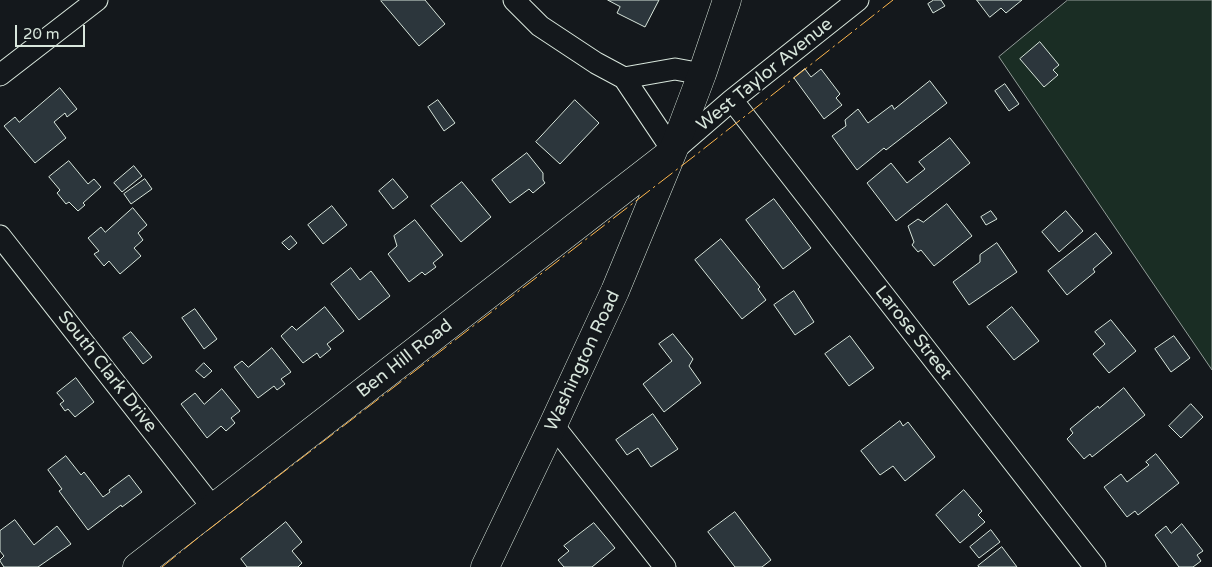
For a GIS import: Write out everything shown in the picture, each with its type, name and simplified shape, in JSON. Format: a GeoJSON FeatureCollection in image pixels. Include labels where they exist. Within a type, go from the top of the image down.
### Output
{"type":"FeatureCollection","features":[{"type":"Feature","properties":{"kind":"street"},"geometry":{"type":"LineString","coordinates":[[0,75],[97,0]]}},
{"type":"Feature","properties":{"kind":"street"},"geometry":{"type":"LineString","coordinates":[[514,0],[540,26],[596,63],[624,78],[674,152]]}},
{"type":"Feature","properties":{"kind":"street","name":"Washington Road"},"geometry":{"type":"LineString","coordinates":[[485,567],[615,291],[674,152],[728,0]]}},
{"type":"Feature","properties":{"kind":"street","name":"West Taylor Avenue"},"geometry":{"type":"LineString","coordinates":[[674,152],[732,100],[858,0]]}},
{"type":"Feature","properties":{"kind":"street"},"geometry":{"type":"LineString","coordinates":[[624,78],[675,69],[702,74]]}},
{"type":"Feature","properties":{"kind":"street","name":"Larose Street"},"geometry":{"type":"LineString","coordinates":[[732,100],[1095,567]]}},
{"type":"Feature","properties":{"kind":"street","name":"Ben Hill Road"},"geometry":{"type":"LineString","coordinates":[[137,567],[674,152]]}},
{"type":"Feature","properties":{"kind":"street","name":"South Clark Drive"},"geometry":{"type":"LineString","coordinates":[[0,236],[213,508]]}},
{"type":"Feature","properties":{"kind":"street"},"geometry":{"type":"LineString","coordinates":[[553,425],[665,567]]}},
{"type":"Feature","properties":{"kind":"green space"},"geometry":{"type":"Polygon","coordinates":[[[1068,0],[1212,0],[1212,370],[999,57],[1068,0]]]}},
{"type":"Feature","properties":{"kind":"building"},"geometry":{"type":"Polygon","coordinates":[[[382,0],[425,0],[445,24],[419,46],[382,0]]]}},
{"type":"Feature","properties":{"kind":"building"},"geometry":{"type":"Polygon","coordinates":[[[608,0],[659,0],[645,27],[617,13],[620,7],[608,0]]]}},
{"type":"Feature","properties":{"kind":"building"},"geometry":{"type":"Polygon","coordinates":[[[934,0],[941,0],[945,6],[933,13],[928,4],[934,0]]]}},
{"type":"Feature","properties":{"kind":"building"},"geometry":{"type":"Polygon","coordinates":[[[977,0],[1022,0],[1006,13],[1001,8],[990,17],[977,0]]]}},
{"type":"Feature","properties":{"kind":"building"},"geometry":{"type":"Polygon","coordinates":[[[1040,42],[1059,65],[1053,70],[1058,75],[1044,87],[1020,59],[1040,42]]]}},
{"type":"Feature","properties":{"kind":"building"},"geometry":{"type":"Polygon","coordinates":[[[805,69],[811,77],[821,69],[840,94],[836,98],[842,105],[824,119],[794,78],[805,69]]]}},
{"type":"Feature","properties":{"kind":"building"},"geometry":{"type":"Polygon","coordinates":[[[930,81],[947,103],[886,150],[884,148],[857,170],[832,136],[846,126],[845,120],[858,109],[868,123],[892,105],[894,109],[930,81]]]}},
{"type":"Feature","properties":{"kind":"building"},"geometry":{"type":"Polygon","coordinates":[[[1005,84],[1019,104],[1009,111],[995,91],[1005,84]]]}},
{"type":"Feature","properties":{"kind":"building"},"geometry":{"type":"Polygon","coordinates":[[[60,88],[77,109],[67,117],[65,113],[54,122],[66,138],[35,163],[4,126],[15,117],[19,122],[60,88]]]}},
{"type":"Feature","properties":{"kind":"building"},"geometry":{"type":"Polygon","coordinates":[[[438,100],[455,123],[444,131],[428,107],[438,100]]]}},
{"type":"Feature","properties":{"kind":"building"},"geometry":{"type":"Polygon","coordinates":[[[575,100],[599,123],[560,164],[536,142],[575,100]]]}},
{"type":"Feature","properties":{"kind":"building"},"geometry":{"type":"Polygon","coordinates":[[[950,138],[970,163],[896,221],[867,183],[891,163],[907,183],[925,169],[919,162],[950,138]]]}},
{"type":"Feature","properties":{"kind":"building"},"geometry":{"type":"Polygon","coordinates":[[[527,153],[543,173],[545,183],[533,193],[529,189],[510,203],[492,180],[527,153]]]}},
{"type":"Feature","properties":{"kind":"building"},"geometry":{"type":"Polygon","coordinates":[[[69,161],[88,184],[94,179],[101,187],[83,203],[85,205],[78,211],[69,202],[66,204],[57,193],[60,190],[49,177],[69,161]]]}},
{"type":"Feature","properties":{"kind":"building"},"geometry":{"type":"Polygon","coordinates":[[[134,166],[142,176],[122,192],[114,183],[134,166]]]}},
{"type":"Feature","properties":{"kind":"building"},"geometry":{"type":"Polygon","coordinates":[[[145,179],[152,189],[131,204],[124,194],[145,179]]]}},
{"type":"Feature","properties":{"kind":"building"},"geometry":{"type":"Polygon","coordinates":[[[393,179],[408,197],[393,209],[379,191],[393,179]]]}},
{"type":"Feature","properties":{"kind":"building"},"geometry":{"type":"Polygon","coordinates":[[[462,182],[491,217],[461,242],[431,206],[462,182]]]}},
{"type":"Feature","properties":{"kind":"building"},"geometry":{"type":"Polygon","coordinates":[[[774,199],[811,248],[783,269],[746,220],[774,199]]]}},
{"type":"Feature","properties":{"kind":"building"},"geometry":{"type":"Polygon","coordinates":[[[947,204],[972,236],[934,266],[921,250],[918,252],[912,245],[914,242],[908,226],[918,219],[923,222],[947,204]]]}},
{"type":"Feature","properties":{"kind":"building"},"geometry":{"type":"Polygon","coordinates":[[[332,206],[347,225],[323,244],[308,225],[332,206]]]}},
{"type":"Feature","properties":{"kind":"building"},"geometry":{"type":"Polygon","coordinates":[[[133,208],[147,225],[138,233],[143,240],[134,248],[141,256],[120,274],[109,261],[104,266],[94,254],[99,251],[88,238],[101,227],[105,232],[133,208]]]}},
{"type":"Feature","properties":{"kind":"building"},"geometry":{"type":"Polygon","coordinates":[[[991,211],[997,219],[986,225],[981,217],[991,211]]]}},
{"type":"Feature","properties":{"kind":"building"},"geometry":{"type":"Polygon","coordinates":[[[1066,211],[1083,231],[1059,252],[1042,232],[1066,211]]]}},
{"type":"Feature","properties":{"kind":"building"},"geometry":{"type":"Polygon","coordinates":[[[415,220],[443,255],[433,263],[436,267],[425,275],[422,272],[409,282],[388,254],[397,246],[394,236],[415,220]]]}},
{"type":"Feature","properties":{"kind":"building"},"geometry":{"type":"Polygon","coordinates":[[[1096,233],[1112,253],[1093,269],[1095,272],[1067,295],[1048,271],[1096,233]]]}},
{"type":"Feature","properties":{"kind":"building"},"geometry":{"type":"Polygon","coordinates":[[[291,236],[297,243],[289,250],[282,243],[291,236]]]}},
{"type":"Feature","properties":{"kind":"building"},"geometry":{"type":"Polygon","coordinates":[[[721,239],[760,287],[758,289],[766,300],[742,319],[695,260],[721,239]]]}},
{"type":"Feature","properties":{"kind":"building"},"geometry":{"type":"Polygon","coordinates":[[[997,243],[1017,272],[969,305],[953,282],[980,262],[980,255],[997,243]]]}},
{"type":"Feature","properties":{"kind":"building"},"geometry":{"type":"Polygon","coordinates":[[[351,268],[360,280],[371,271],[390,296],[359,320],[331,284],[351,268]]]}},
{"type":"Feature","properties":{"kind":"building"},"geometry":{"type":"Polygon","coordinates":[[[794,291],[814,322],[795,335],[774,305],[794,291]]]}},
{"type":"Feature","properties":{"kind":"building"},"geometry":{"type":"Polygon","coordinates":[[[325,307],[344,331],[327,344],[331,349],[320,358],[317,353],[303,363],[281,336],[292,326],[296,330],[325,307]]]}},
{"type":"Feature","properties":{"kind":"building"},"geometry":{"type":"Polygon","coordinates":[[[1012,307],[1039,341],[1014,360],[987,327],[1012,307]]]}},
{"type":"Feature","properties":{"kind":"building"},"geometry":{"type":"Polygon","coordinates":[[[195,309],[217,339],[204,349],[182,318],[195,309]]]}},
{"type":"Feature","properties":{"kind":"building"},"geometry":{"type":"Polygon","coordinates":[[[1111,320],[1136,351],[1109,373],[1093,354],[1105,344],[1095,332],[1111,320]]]}},
{"type":"Feature","properties":{"kind":"building"},"geometry":{"type":"Polygon","coordinates":[[[131,332],[152,357],[143,364],[123,338],[131,332]]]}},
{"type":"Feature","properties":{"kind":"building"},"geometry":{"type":"Polygon","coordinates":[[[673,334],[693,359],[689,366],[701,383],[664,412],[643,384],[672,361],[659,344],[673,334]]]}},
{"type":"Feature","properties":{"kind":"building"},"geometry":{"type":"Polygon","coordinates":[[[850,336],[874,368],[849,386],[825,354],[850,336]]]}},
{"type":"Feature","properties":{"kind":"building"},"geometry":{"type":"Polygon","coordinates":[[[1174,336],[1190,358],[1171,372],[1155,349],[1174,336]]]}},
{"type":"Feature","properties":{"kind":"building"},"geometry":{"type":"Polygon","coordinates":[[[272,348],[291,372],[281,379],[285,384],[277,390],[274,386],[258,398],[234,367],[242,361],[248,367],[272,348]]]}},
{"type":"Feature","properties":{"kind":"building"},"geometry":{"type":"Polygon","coordinates":[[[204,363],[212,371],[204,378],[196,371],[204,363]]]}},
{"type":"Feature","properties":{"kind":"building"},"geometry":{"type":"Polygon","coordinates":[[[76,378],[94,402],[75,417],[68,409],[65,411],[60,404],[64,401],[57,393],[76,378]]]}},
{"type":"Feature","properties":{"kind":"building"},"geometry":{"type":"Polygon","coordinates":[[[1124,388],[1145,415],[1092,457],[1090,454],[1084,459],[1067,439],[1073,433],[1070,429],[1124,388]]]}},
{"type":"Feature","properties":{"kind":"building"},"geometry":{"type":"Polygon","coordinates":[[[222,389],[240,411],[231,418],[235,423],[226,431],[221,426],[207,438],[181,404],[195,393],[204,404],[222,389]]]}},
{"type":"Feature","properties":{"kind":"building"},"geometry":{"type":"Polygon","coordinates":[[[1191,404],[1203,417],[1181,438],[1169,426],[1191,404]]]}},
{"type":"Feature","properties":{"kind":"building"},"geometry":{"type":"Polygon","coordinates":[[[653,414],[678,449],[651,467],[638,448],[627,455],[616,440],[653,414]]]}},
{"type":"Feature","properties":{"kind":"building"},"geometry":{"type":"Polygon","coordinates":[[[900,421],[903,426],[908,422],[935,457],[905,481],[893,466],[880,475],[861,451],[900,421]]]}},
{"type":"Feature","properties":{"kind":"building"},"geometry":{"type":"Polygon","coordinates":[[[1156,454],[1179,483],[1138,515],[1135,511],[1127,517],[1104,487],[1121,474],[1127,482],[1149,465],[1146,462],[1156,454]]]}},
{"type":"Feature","properties":{"kind":"building"},"geometry":{"type":"Polygon","coordinates":[[[66,456],[81,475],[84,472],[103,497],[129,475],[142,492],[88,530],[59,491],[62,489],[48,470],[66,456]]]}},
{"type":"Feature","properties":{"kind":"building"},"geometry":{"type":"Polygon","coordinates":[[[964,490],[982,511],[978,515],[985,522],[960,543],[936,515],[964,490]]]}},
{"type":"Feature","properties":{"kind":"building"},"geometry":{"type":"Polygon","coordinates":[[[735,512],[771,560],[762,567],[735,567],[708,532],[735,512]]]}},
{"type":"Feature","properties":{"kind":"building"},"geometry":{"type":"Polygon","coordinates":[[[15,520],[34,545],[57,526],[71,544],[38,567],[4,567],[0,561],[4,556],[0,551],[0,531],[15,520]]]}},
{"type":"Feature","properties":{"kind":"building"},"geometry":{"type":"Polygon","coordinates":[[[286,522],[302,542],[292,551],[302,563],[298,567],[247,567],[241,559],[286,522]]]}},
{"type":"Feature","properties":{"kind":"building"},"geometry":{"type":"Polygon","coordinates":[[[594,523],[615,548],[592,567],[564,567],[558,560],[569,551],[564,546],[594,523]]]}},
{"type":"Feature","properties":{"kind":"building"},"geometry":{"type":"Polygon","coordinates":[[[1182,524],[1203,551],[1197,555],[1201,561],[1193,567],[1179,567],[1155,535],[1166,526],[1171,533],[1182,524]]]}},
{"type":"Feature","properties":{"kind":"building"},"geometry":{"type":"Polygon","coordinates":[[[991,530],[1000,542],[979,558],[970,547],[991,530]]]}},
{"type":"Feature","properties":{"kind":"building"},"geometry":{"type":"Polygon","coordinates":[[[1002,547],[1017,567],[978,566],[1002,547]]]}},
{"type":"Feature","properties":{"kind":"power"},"geometry":{"type":"LineString","coordinates":[[162,567],[697,154],[893,0]]}}]}
